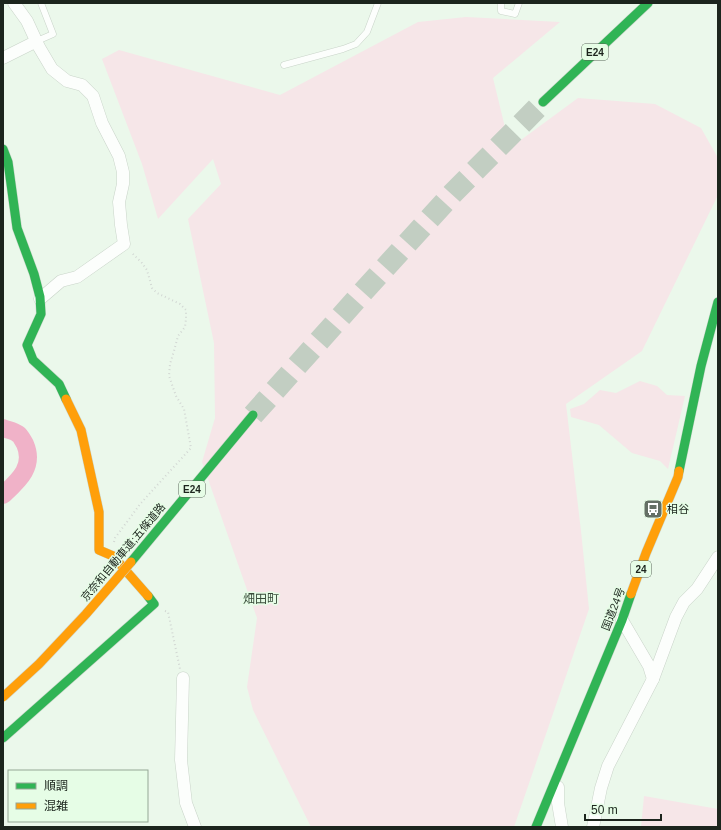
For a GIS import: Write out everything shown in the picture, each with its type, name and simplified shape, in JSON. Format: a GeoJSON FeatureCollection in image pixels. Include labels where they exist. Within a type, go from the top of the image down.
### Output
{"type":"FeatureCollection","features":[{"type":"Feature","properties":{"kind":"main road","name":"E24"},"geometry":{"type":"LineString","coordinates":[[543,102],[648,3]]}},
{"type":"Feature","properties":{"kind":"main road"},"geometry":{"type":"LineString","coordinates":[[3,149],[8,162],[14,197],[17,228],[34,274],[40,299],[41,314],[27,345],[33,360],[59,384],[81,430],[99,512],[99,550],[113,556],[154,604],[3,738]]}},
{"type":"Feature","properties":{"kind":"main road","name":"国道24号"},"geometry":{"type":"LineString","coordinates":[[536,827],[622,620],[646,554],[678,477],[701,366],[718,302]]}},
{"type":"Feature","properties":{"kind":"main road","name":"京奈和自動車道;五條道路"},"geometry":{"type":"LineString","coordinates":[[3,697],[39,664],[86,614],[253,415]]}},
{"type":"Feature","properties":{"kind":"street"},"geometry":{"type":"LineString","coordinates":[[14,3],[27,21],[52,69],[67,81],[82,85],[93,96],[102,123],[119,156],[123,172],[123,184],[119,202],[120,225],[124,244],[77,277],[61,281],[40,299]]}},
{"type":"Feature","properties":{"kind":"street"},"geometry":{"type":"LineString","coordinates":[[3,58],[37,41]]}},
{"type":"Feature","properties":{"kind":"street"},"geometry":{"type":"LineString","coordinates":[[593,827],[601,788],[608,766],[653,679],[676,617],[684,602],[697,589],[718,558]]}},
{"type":"Feature","properties":{"kind":"street"},"geometry":{"type":"LineString","coordinates":[[622,620],[649,666],[653,679]]}},
{"type":"Feature","properties":{"kind":"street"},"geometry":{"type":"LineString","coordinates":[[182,678],[181,760],[186,803],[195,827]]}},
{"type":"Feature","properties":{"kind":"street"},"geometry":{"type":"LineString","coordinates":[[557,776],[558,803],[562,827]]}},
{"type":"Feature","properties":{"kind":"lane"},"geometry":{"type":"LineString","coordinates":[[37,41],[53,34],[41,3]]}},
{"type":"Feature","properties":{"kind":"lane"},"geometry":{"type":"LineString","coordinates":[[284,66],[356,44],[367,32],[378,3]]}},
{"type":"Feature","properties":{"kind":"lane"},"geometry":{"type":"LineString","coordinates":[[501,3],[501,11],[515,14],[519,3]]}},
{"type":"Feature","properties":{"kind":"path"},"geometry":{"type":"LineString","coordinates":[[113,556],[115,538],[141,504],[191,448],[184,409],[176,396],[169,376],[170,364],[178,336],[185,327],[186,310],[180,304],[157,293],[152,288],[147,270],[124,244]]}},
{"type":"Feature","properties":{"kind":"path"},"geometry":{"type":"LineString","coordinates":[[154,604],[168,612],[182,678]]}},
{"type":"Feature","properties":{"kind":"shaded area"},"geometry":{"type":"Polygon","coordinates":[[[466,17],[560,22],[493,78],[510,148],[578,98],[655,104],[701,128],[718,158],[718,195],[642,351],[566,404],[589,609],[514,827],[311,827],[253,710],[247,687],[257,618],[202,462],[215,418],[214,343],[188,219],[221,184],[213,159],[158,219],[142,164],[102,59],[119,50],[280,95],[418,22],[466,17]]]}},
{"type":"Feature","properties":{"kind":"shaded area"},"geometry":{"type":"Polygon","coordinates":[[[640,381],[657,386],[667,395],[685,396],[668,469],[660,461],[632,453],[599,425],[571,417],[570,409],[584,404],[600,390],[616,393],[640,381]]]}},
{"type":"Feature","properties":{"kind":"shaded area"},"geometry":{"type":"Polygon","coordinates":[[[644,796],[718,809],[718,827],[641,827],[644,796]]]}},
{"type":"Feature","properties":{"kind":"waterway"},"geometry":{"type":"LineString","coordinates":[[3,428],[18,434],[25,444],[28,452],[28,460],[23,473],[3,495]]}},
{"type":"Feature","properties":{"kind":"tunnel"},"geometry":{"type":"LineString","coordinates":[[253,415],[453,193],[543,102]]}},
{"type":"Feature","properties":{"kind":"traffic: fast"},"geometry":{"type":"LineString","coordinates":[[543,102],[648,3]]}},
{"type":"Feature","properties":{"kind":"traffic: fast"},"geometry":{"type":"LineString","coordinates":[[3,149],[8,162],[17,228],[34,274],[40,297],[41,314],[27,345],[33,360],[59,384],[66,399]]}},
{"type":"Feature","properties":{"kind":"traffic: fast"},"geometry":{"type":"LineString","coordinates":[[679,471],[701,366],[718,302]]}},
{"type":"Feature","properties":{"kind":"traffic: fast"},"geometry":{"type":"LineString","coordinates":[[131,562],[253,415]]}},
{"type":"Feature","properties":{"kind":"traffic: fast"},"geometry":{"type":"LineString","coordinates":[[536,827],[622,620],[631,594]]}},
{"type":"Feature","properties":{"kind":"traffic: fast"},"geometry":{"type":"LineString","coordinates":[[3,738],[154,604],[148,596]]}},
{"type":"Feature","properties":{"kind":"traffic: slow"},"geometry":{"type":"LineString","coordinates":[[66,399],[81,430],[99,512],[99,550],[113,556],[148,596]]}},
{"type":"Feature","properties":{"kind":"traffic: slow"},"geometry":{"type":"LineString","coordinates":[[631,594],[646,553],[678,477],[679,471]]}},
{"type":"Feature","properties":{"kind":"traffic: slow"},"geometry":{"type":"LineString","coordinates":[[3,697],[39,664],[86,614],[131,562]]}},
{"type":"Feature","properties":{"kind":"place","name":"相谷"},"geometry":{"type":"Point","coordinates":[653,509]}},
{"type":"Feature","properties":{"kind":"district","name":"畑田町"},"geometry":{"type":"Point","coordinates":[261,599]}}]}
